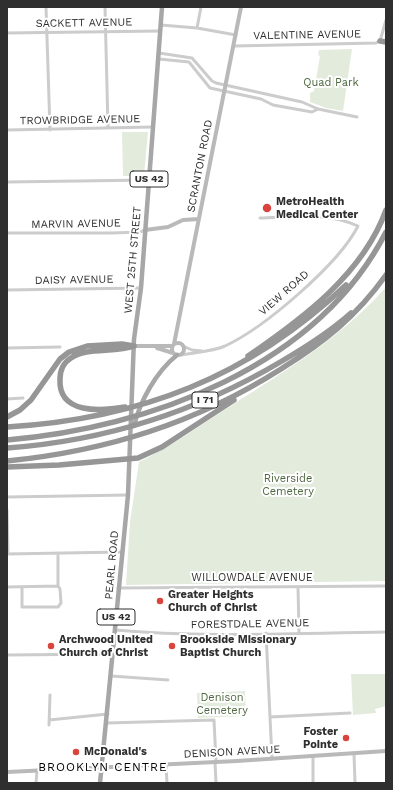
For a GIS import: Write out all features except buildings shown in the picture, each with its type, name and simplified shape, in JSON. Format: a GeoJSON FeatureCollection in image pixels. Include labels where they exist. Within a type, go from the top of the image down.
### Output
{"type":"FeatureCollection","features":[{"type":"Feature","properties":{"kind":"highway"},"geometry":{"type":"LineString","coordinates":[[205,382],[266,344],[324,296],[348,273],[365,251],[386,210]]}},
{"type":"Feature","properties":{"kind":"highway","name":"I 71"},"geometry":{"type":"LineString","coordinates":[[7,440],[56,434],[115,423],[167,407],[213,388],[263,360],[308,327],[342,296],[365,267],[386,232]]}},
{"type":"Feature","properties":{"kind":"highway"},"geometry":{"type":"LineString","coordinates":[[7,428],[90,418],[149,404],[205,382],[249,360],[289,333],[333,298],[365,267]]}},
{"type":"Feature","properties":{"kind":"highway","name":"I 71"},"geometry":{"type":"LineString","coordinates":[[7,448],[62,442],[121,429],[203,402],[251,379],[296,353],[348,316],[376,288],[386,275]]}},
{"type":"Feature","properties":{"kind":"highway"},"geometry":{"type":"LineString","coordinates":[[7,467],[59,465],[130,459],[153,453],[312,349],[344,325],[376,288]]}},
{"type":"Feature","properties":{"kind":"highway"},"geometry":{"type":"LineString","coordinates":[[7,417],[20,410],[31,400],[60,359],[69,352],[87,346],[122,344],[134,346]]}},
{"type":"Feature","properties":{"kind":"highway"},"geometry":{"type":"LineString","coordinates":[[134,346],[123,350],[81,354],[70,359],[64,364],[60,375],[63,394],[73,405],[95,410],[139,404],[176,394]]}},
{"type":"Feature","properties":{"kind":"highway"},"geometry":{"type":"LineString","coordinates":[[7,461],[89,448],[154,432],[196,415],[261,382]]}},
{"type":"Feature","properties":{"kind":"main road","name":"WEST 25TH STREET"},"geometry":{"type":"LineString","coordinates":[[131,444],[134,346],[141,288],[162,7]]}},
{"type":"Feature","properties":{"kind":"main road"},"geometry":{"type":"LineString","coordinates":[[131,444],[140,407],[161,372],[177,355]]}},
{"type":"Feature","properties":{"kind":"main road","name":"PEARL ROAD"},"geometry":{"type":"LineString","coordinates":[[100,783],[108,714],[118,588],[128,495],[131,444]]}},
{"type":"Feature","properties":{"kind":"street"},"geometry":{"type":"LineString","coordinates":[[46,7],[50,130]]}},
{"type":"Feature","properties":{"kind":"street"},"geometry":{"type":"LineString","coordinates":[[106,7],[108,128]]}},
{"type":"Feature","properties":{"kind":"street"},"geometry":{"type":"LineString","coordinates":[[197,28],[201,7]]}},
{"type":"Feature","properties":{"kind":"street","name":"SCRANTON ROAD"},"geometry":{"type":"LineString","coordinates":[[177,355],[173,345],[241,7]]}},
{"type":"Feature","properties":{"kind":"street"},"geometry":{"type":"LineString","coordinates":[[384,41],[386,20]]}},
{"type":"Feature","properties":{"kind":"street"},"geometry":{"type":"LineString","coordinates":[[161,25],[197,28],[236,35]]}},
{"type":"Feature","properties":{"kind":"street","name":"SACKETT AVENUE"},"geometry":{"type":"LineString","coordinates":[[7,33],[160,31]]}},
{"type":"Feature","properties":{"kind":"street","name":"VALENTINE AVENUE"},"geometry":{"type":"LineString","coordinates":[[234,46],[369,43],[384,41]]}},
{"type":"Feature","properties":{"kind":"street"},"geometry":{"type":"LineString","coordinates":[[159,53],[187,56],[196,61],[212,81],[225,87],[310,104],[318,109],[357,117]]}},
{"type":"Feature","properties":{"kind":"street"},"geometry":{"type":"LineString","coordinates":[[185,61],[187,56]]}},
{"type":"Feature","properties":{"kind":"street"},"geometry":{"type":"LineString","coordinates":[[159,59],[185,61],[194,67],[207,86],[224,92],[248,96],[273,104],[312,112],[318,109]]}},
{"type":"Feature","properties":{"kind":"street"},"geometry":{"type":"LineString","coordinates":[[248,96],[249,91]]}},
{"type":"Feature","properties":{"kind":"street"},"geometry":{"type":"LineString","coordinates":[[261,99],[262,94]]}},
{"type":"Feature","properties":{"kind":"street","name":"TROWBRIDGE AVENUE"},"geometry":{"type":"LineString","coordinates":[[7,130],[153,127]]}},
{"type":"Feature","properties":{"kind":"street"},"geometry":{"type":"LineString","coordinates":[[7,182],[149,180]]}},
{"type":"Feature","properties":{"kind":"street","name":"VIEW ROAD"},"geometry":{"type":"LineString","coordinates":[[177,355],[204,352],[227,345],[279,310],[338,256],[358,226],[345,220],[327,216],[260,218]]}},
{"type":"Feature","properties":{"kind":"street"},"geometry":{"type":"LineString","coordinates":[[145,230],[168,227],[182,220],[199,219]]}},
{"type":"Feature","properties":{"kind":"street","name":"MARVIN AVENUE"},"geometry":{"type":"LineString","coordinates":[[7,233],[112,233],[140,232],[145,230]]}},
{"type":"Feature","properties":{"kind":"street","name":"DAISY AVENUE"},"geometry":{"type":"LineString","coordinates":[[7,290],[141,288]]}},
{"type":"Feature","properties":{"kind":"street","name":"SCRANTON ROAD"},"geometry":{"type":"LineString","coordinates":[[177,329],[182,345]]}},
{"type":"Feature","properties":{"kind":"street"},"geometry":{"type":"LineString","coordinates":[[134,346],[155,347],[182,345],[192,350],[204,352]]}},
{"type":"Feature","properties":{"kind":"street"},"geometry":{"type":"LineString","coordinates":[[155,347],[177,355],[184,352],[182,345]]}},
{"type":"Feature","properties":{"kind":"street"},"geometry":{"type":"LineString","coordinates":[[7,348],[60,347]]}},
{"type":"Feature","properties":{"kind":"street"},"geometry":{"type":"LineString","coordinates":[[7,399],[23,398]]}},
{"type":"Feature","properties":{"kind":"street"},"geometry":{"type":"LineString","coordinates":[[7,497],[128,495]]}},
{"type":"Feature","properties":{"kind":"street"},"geometry":{"type":"LineString","coordinates":[[7,510],[8,554],[122,552]]}},
{"type":"Feature","properties":{"kind":"street"},"geometry":{"type":"LineString","coordinates":[[22,587],[22,607],[58,607],[61,603],[60,589],[58,586],[58,553]]}},
{"type":"Feature","properties":{"kind":"street"},"geometry":{"type":"LineString","coordinates":[[7,587],[58,586]]}},
{"type":"Feature","properties":{"kind":"street"},"geometry":{"type":"LineString","coordinates":[[298,586],[299,633]]}},
{"type":"Feature","properties":{"kind":"street","name":"WILLOWDALE AVENUE"},"geometry":{"type":"LineString","coordinates":[[118,588],[386,586]]}},
{"type":"Feature","properties":{"kind":"street","name":"FORESTDALE AVENUE"},"geometry":{"type":"LineString","coordinates":[[115,630],[157,634],[386,632]]}},
{"type":"Feature","properties":{"kind":"street"},"geometry":{"type":"LineString","coordinates":[[266,634],[272,759]]}},
{"type":"Feature","properties":{"kind":"street"},"geometry":{"type":"LineString","coordinates":[[7,655],[113,654]]}},
{"type":"Feature","properties":{"kind":"street"},"geometry":{"type":"LineString","coordinates":[[111,676],[168,680]]}},
{"type":"Feature","properties":{"kind":"street"},"geometry":{"type":"LineString","coordinates":[[49,725],[50,694]]}},
{"type":"Feature","properties":{"kind":"street"},"geometry":{"type":"LineString","coordinates":[[270,717],[350,713]]}},
{"type":"Feature","properties":{"kind":"street"},"geometry":{"type":"LineString","coordinates":[[50,720],[108,714]]}},
{"type":"Feature","properties":{"kind":"street"},"geometry":{"type":"LineString","coordinates":[[107,723],[214,720],[216,783]]}},
{"type":"Feature","properties":{"kind":"street","name":"DENISON AVENUE"},"geometry":{"type":"LineString","coordinates":[[7,772],[313,757],[386,751]]}},
{"type":"Feature","properties":{"kind":"street"},"geometry":{"type":"LineString","coordinates":[[354,754],[355,783]]}},
{"type":"Feature","properties":{"kind":"street"},"geometry":{"type":"LineString","coordinates":[[313,757],[313,783]]}},
{"type":"Feature","properties":{"kind":"street"},"geometry":{"type":"LineString","coordinates":[[166,764],[167,783]]}},
{"type":"Feature","properties":{"kind":"street"},"geometry":{"type":"LineString","coordinates":[[36,783],[37,770]]}},
{"type":"Feature","properties":{"kind":"green space","name":"Quad Park"},"geometry":{"type":"Polygon","coordinates":[[[352,49],[343,111],[326,108],[310,102],[310,93],[314,91],[320,56],[318,55],[319,50],[352,49]]]}},
{"type":"Feature","properties":{"kind":"green space"},"geometry":{"type":"Polygon","coordinates":[[[122,132],[148,132],[144,176],[123,176],[122,132]]]}},
{"type":"Feature","properties":{"kind":"green space","name":"Riverside Cemetery"},"geometry":{"type":"Polygon","coordinates":[[[386,287],[386,581],[126,585],[130,522],[139,462],[186,435],[314,351],[333,337],[369,305],[386,287]]]}},
{"type":"Feature","properties":{"kind":"green space"},"geometry":{"type":"Polygon","coordinates":[[[351,674],[386,674],[386,706],[375,709],[376,713],[353,715],[351,674]]]}},
{"type":"Feature","properties":{"kind":"green space","name":"Denison Cemetery"},"geometry":{"type":"Polygon","coordinates":[[[245,691],[246,716],[198,718],[197,693],[245,691]]]}},
{"type":"Feature","properties":{"kind":"place","name":"MetroHealth Medical Center"},"geometry":{"type":"Point","coordinates":[267,208]}},
{"type":"Feature","properties":{"kind":"place","name":"Greater Heights Church of Christ"},"geometry":{"type":"Point","coordinates":[160,601]}},
{"type":"Feature","properties":{"kind":"place","name":"Archwood United Church of Christ"},"geometry":{"type":"Point","coordinates":[51,646]}},
{"type":"Feature","properties":{"kind":"place","name":"Brookside Missionary Baptist Church"},"geometry":{"type":"Point","coordinates":[172,646]}},
{"type":"Feature","properties":{"kind":"place","name":"Foster Pointe"},"geometry":{"type":"Point","coordinates":[346,738]}},
{"type":"Feature","properties":{"kind":"place","name":"McDonald's"},"geometry":{"type":"Point","coordinates":[76,752]}},
{"type":"Feature","properties":{"kind":"district","name":"BROOKLYN CENTRE"},"geometry":{"type":"Point","coordinates":[103,767]}}]}
